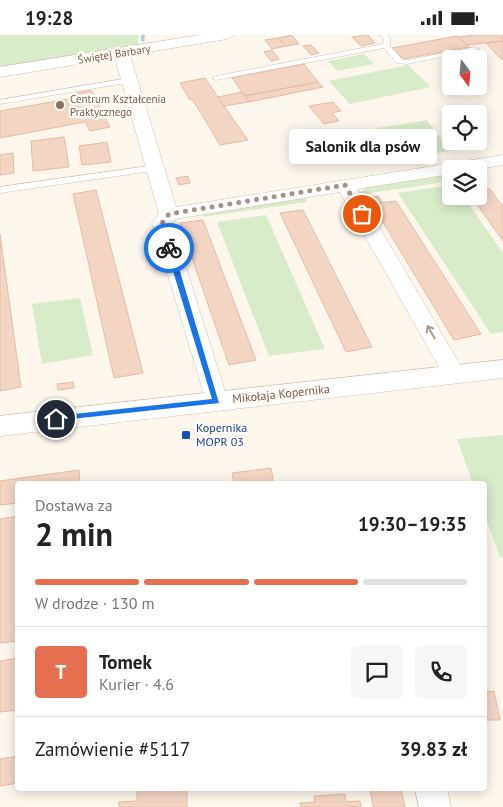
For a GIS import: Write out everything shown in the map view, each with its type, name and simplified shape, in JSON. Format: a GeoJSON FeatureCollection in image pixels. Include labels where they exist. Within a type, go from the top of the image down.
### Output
{"type":"FeatureCollection","features":[{"type":"Feature","properties":{"kind":"street","name":"Świętej Barbary"},"geometry":{"type":"LineString","coordinates":[[0,72],[121,52],[152,41],[227,35]]}},
{"type":"Feature","properties":{"kind":"street"},"geometry":{"type":"LineString","coordinates":[[121,52],[169,214]]}},
{"type":"Feature","properties":{"kind":"street"},"geometry":{"type":"LineString","coordinates":[[216,401],[162,223],[169,214],[503,160]]}},
{"type":"Feature","properties":{"kind":"street"},"geometry":{"type":"LineString","coordinates":[[345,185],[455,375]]}},
{"type":"Feature","properties":{"kind":"street","name":"Mikołaja Kopernika"},"geometry":{"type":"LineString","coordinates":[[0,426],[503,369]]}},
{"type":"Feature","properties":{"kind":"street"},"geometry":{"type":"LineString","coordinates":[[431,791],[434,807]]}},
{"type":"Feature","properties":{"kind":"lane"},"geometry":{"type":"LineString","coordinates":[[384,35],[388,39],[386,46]]}},
{"type":"Feature","properties":{"kind":"lane"},"geometry":{"type":"LineString","coordinates":[[386,46],[400,61],[407,62],[476,49]]}},
{"type":"Feature","properties":{"kind":"lane"},"geometry":{"type":"LineString","coordinates":[[216,78],[386,46]]}},
{"type":"Feature","properties":{"kind":"lane"},"geometry":{"type":"LineString","coordinates":[[0,102],[129,80]]}},
{"type":"Feature","properties":{"kind":"lane"},"geometry":{"type":"LineString","coordinates":[[0,190],[156,168]]}},
{"type":"Feature","properties":{"kind":"green space"},"geometry":{"type":"Polygon","coordinates":[[[0,35],[138,35],[138,45],[0,68],[0,35]]]}},
{"type":"Feature","properties":{"kind":"green space"},"geometry":{"type":"Polygon","coordinates":[[[364,54],[374,64],[337,71],[328,61],[364,54]]]}},
{"type":"Feature","properties":{"kind":"green space"},"geometry":{"type":"Polygon","coordinates":[[[408,65],[431,87],[350,104],[329,81],[408,65]]]}},
{"type":"Feature","properties":{"kind":"green space"},"geometry":{"type":"Polygon","coordinates":[[[427,120],[442,140],[442,150],[450,151],[382,162],[360,131],[427,120]]]}},
{"type":"Feature","properties":{"kind":"green space"},"geometry":{"type":"Polygon","coordinates":[[[442,173],[442,182],[357,195],[369,185],[442,173]]]}},
{"type":"Feature","properties":{"kind":"green space"},"geometry":{"type":"Polygon","coordinates":[[[442,186],[442,205],[469,205],[503,253],[503,332],[491,334],[398,193],[442,186]]]}},
{"type":"Feature","properties":{"kind":"green space"},"geometry":{"type":"Polygon","coordinates":[[[306,197],[306,202],[204,217],[201,213],[306,197]]]}},
{"type":"Feature","properties":{"kind":"green space"},"geometry":{"type":"Polygon","coordinates":[[[266,215],[325,349],[269,356],[217,222],[266,215]]]}},
{"type":"Feature","properties":{"kind":"green space"},"geometry":{"type":"Polygon","coordinates":[[[80,298],[93,355],[42,364],[32,304],[80,298]]]}},
{"type":"Feature","properties":{"kind":"green space"},"geometry":{"type":"Polygon","coordinates":[[[503,435],[503,557],[500,557],[487,521],[487,481],[472,481],[457,439],[503,435]]]}},
{"type":"Feature","properties":{"kind":"building"},"geometry":{"type":"Polygon","coordinates":[[[292,35],[299,44],[286,46],[278,38],[292,35]]]}},
{"type":"Feature","properties":{"kind":"building"},"geometry":{"type":"Polygon","coordinates":[[[368,35],[375,43],[361,46],[352,37],[368,35]]]}},
{"type":"Feature","properties":{"kind":"building"},"geometry":{"type":"Polygon","coordinates":[[[503,35],[503,41],[467,45],[458,37],[503,35]]]}},
{"type":"Feature","properties":{"kind":"building"},"geometry":{"type":"Polygon","coordinates":[[[457,36],[469,47],[442,50],[442,52],[403,59],[392,48],[457,36]]]}},
{"type":"Feature","properties":{"kind":"building"},"geometry":{"type":"Polygon","coordinates":[[[278,38],[286,46],[272,49],[265,40],[278,38]]]}},
{"type":"Feature","properties":{"kind":"building"},"geometry":{"type":"Polygon","coordinates":[[[503,41],[503,61],[486,43],[503,41]]]}},
{"type":"Feature","properties":{"kind":"building"},"geometry":{"type":"Polygon","coordinates":[[[311,45],[319,53],[311,55],[303,46],[311,45]]]}},
{"type":"Feature","properties":{"kind":"building"},"geometry":{"type":"Polygon","coordinates":[[[272,50],[279,59],[271,61],[264,52],[272,50]]]}},
{"type":"Feature","properties":{"kind":"building"},"geometry":{"type":"Polygon","coordinates":[[[304,64],[318,82],[245,96],[232,78],[304,64]]]}},
{"type":"Feature","properties":{"kind":"building"},"geometry":{"type":"Polygon","coordinates":[[[205,78],[248,140],[220,145],[193,100],[190,100],[180,83],[205,78]]]}},
{"type":"Feature","properties":{"kind":"building"},"geometry":{"type":"Polygon","coordinates":[[[318,82],[323,87],[249,102],[245,96],[318,82]]]}},
{"type":"Feature","properties":{"kind":"building"},"geometry":{"type":"Polygon","coordinates":[[[91,90],[110,127],[90,131],[85,122],[0,138],[0,111],[74,98],[72,94],[91,90]]]}},
{"type":"Feature","properties":{"kind":"building"},"geometry":{"type":"Polygon","coordinates":[[[242,92],[249,102],[224,106],[218,97],[242,92]]]}},
{"type":"Feature","properties":{"kind":"building"},"geometry":{"type":"Polygon","coordinates":[[[333,102],[341,111],[332,113],[339,121],[324,124],[309,106],[333,102]]]}},
{"type":"Feature","properties":{"kind":"building"},"geometry":{"type":"Polygon","coordinates":[[[335,129],[347,139],[349,142],[347,146],[340,147],[332,143],[317,147],[312,139],[320,138],[317,133],[335,129]]]}},
{"type":"Feature","properties":{"kind":"building"},"geometry":{"type":"Polygon","coordinates":[[[64,137],[69,167],[33,171],[31,141],[64,137]]]}},
{"type":"Feature","properties":{"kind":"building"},"geometry":{"type":"Polygon","coordinates":[[[107,142],[111,162],[82,165],[79,146],[107,142]]]}},
{"type":"Feature","properties":{"kind":"building"},"geometry":{"type":"Polygon","coordinates":[[[13,153],[14,173],[0,175],[0,155],[13,153]]]}},
{"type":"Feature","properties":{"kind":"building"},"geometry":{"type":"Polygon","coordinates":[[[188,176],[190,183],[179,185],[176,178],[188,176]]]}},
{"type":"Feature","properties":{"kind":"building"},"geometry":{"type":"Polygon","coordinates":[[[490,189],[503,207],[503,241],[477,205],[487,205],[487,190],[490,189]]]}},
{"type":"Feature","properties":{"kind":"building"},"geometry":{"type":"Polygon","coordinates":[[[96,190],[143,373],[114,378],[73,194],[96,190]]]}},
{"type":"Feature","properties":{"kind":"building"},"geometry":{"type":"Polygon","coordinates":[[[378,196],[382,203],[372,204],[369,198],[378,196]]]}},
{"type":"Feature","properties":{"kind":"building"},"geometry":{"type":"Polygon","coordinates":[[[396,201],[481,334],[454,340],[372,204],[396,201]]]}},
{"type":"Feature","properties":{"kind":"building"},"geometry":{"type":"Polygon","coordinates":[[[303,210],[372,347],[346,352],[280,213],[303,210]]]}},
{"type":"Feature","properties":{"kind":"building"},"geometry":{"type":"Polygon","coordinates":[[[203,220],[256,360],[229,365],[180,223],[203,220]]]}},
{"type":"Feature","properties":{"kind":"building"},"geometry":{"type":"Polygon","coordinates":[[[0,234],[21,387],[0,391],[0,234]]]}},
{"type":"Feature","properties":{"kind":"building"},"geometry":{"type":"Polygon","coordinates":[[[73,382],[74,388],[58,390],[57,384],[73,382]]]}},
{"type":"Feature","properties":{"kind":"building"},"geometry":{"type":"Polygon","coordinates":[[[271,468],[273,481],[233,481],[232,473],[271,468]]]}},
{"type":"Feature","properties":{"kind":"building"},"geometry":{"type":"Polygon","coordinates":[[[79,470],[80,481],[15,481],[15,503],[0,505],[0,481],[79,470]]]}},
{"type":"Feature","properties":{"kind":"building"},"geometry":{"type":"Polygon","coordinates":[[[15,516],[15,641],[0,643],[0,519],[15,516]]]}},
{"type":"Feature","properties":{"kind":"building"},"geometry":{"type":"Polygon","coordinates":[[[15,658],[15,710],[0,712],[0,661],[15,658]]]}},
{"type":"Feature","properties":{"kind":"building"},"geometry":{"type":"Polygon","coordinates":[[[494,691],[500,720],[487,720],[487,692],[494,691]]]}},
{"type":"Feature","properties":{"kind":"building"},"geometry":{"type":"Polygon","coordinates":[[[15,756],[15,784],[0,786],[0,759],[15,756]]]}},
{"type":"Feature","properties":{"kind":"building"},"geometry":{"type":"Polygon","coordinates":[[[137,791],[187,791],[187,807],[119,807],[119,802],[137,801],[137,791]]]}},
{"type":"Feature","properties":{"kind":"building"},"geometry":{"type":"Polygon","coordinates":[[[370,791],[401,791],[405,807],[373,807],[370,791]]]}},
{"type":"Feature","properties":{"kind":"building"},"geometry":{"type":"Polygon","coordinates":[[[345,794],[346,802],[360,801],[361,807],[301,807],[300,803],[315,802],[314,796],[345,794]]]}},
{"type":"Feature","properties":{"kind":"waterway"},"geometry":{"type":"LineString","coordinates":[[143,35],[143,41]]}},
{"type":"Feature","properties":{"kind":"way so far"},"geometry":{"type":"LineString","coordinates":[[169,248],[162,223],[169,214],[345,185],[362,214]]}},
{"type":"Feature","properties":{"kind":"place","name":"Centrum Kształcenia Praktycznego"},"geometry":{"type":"Point","coordinates":[60,105]}},
{"type":"Feature","properties":{"kind":"place","name":"Salonik dla psów"},"geometry":{"type":"Point","coordinates":[362,214]}},
{"type":"Feature","properties":{"kind":"place","name":"Kopernika MOPR 03"},"geometry":{"type":"Point","coordinates":[186,435]}},
{"type":"Feature","properties":{"kind":"route"},"geometry":{"type":"LineString","coordinates":[[56,419],[216,401],[169,248]]}}]}
